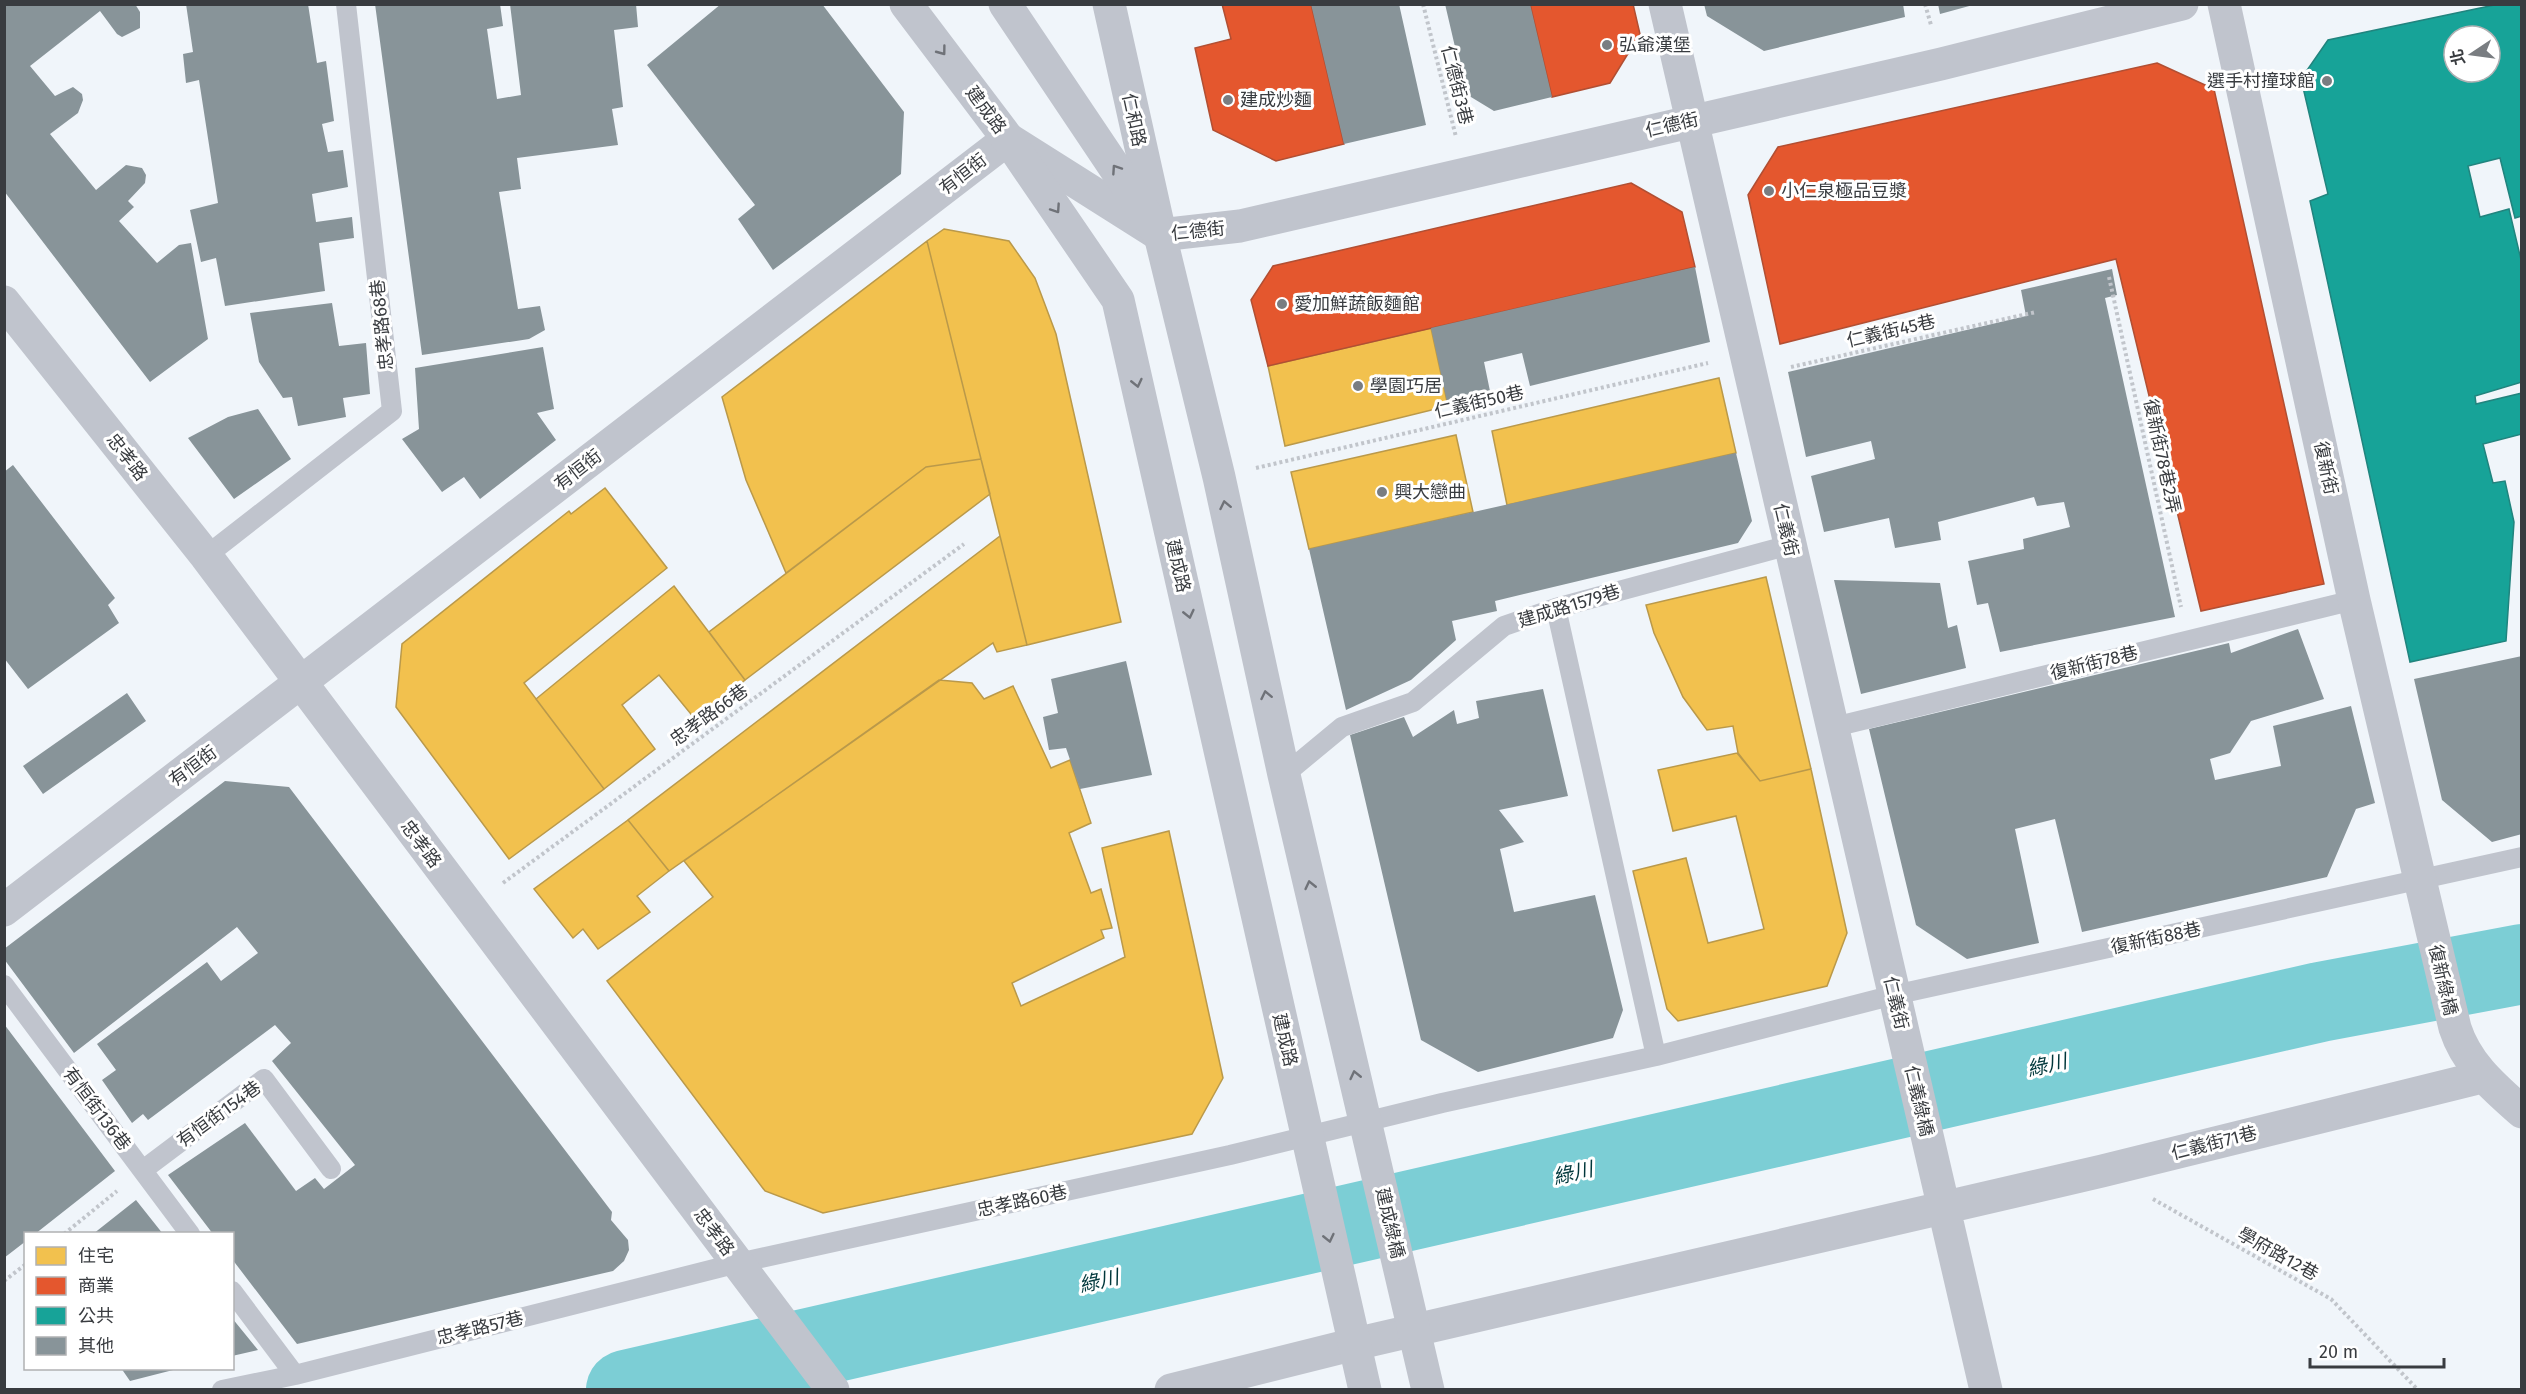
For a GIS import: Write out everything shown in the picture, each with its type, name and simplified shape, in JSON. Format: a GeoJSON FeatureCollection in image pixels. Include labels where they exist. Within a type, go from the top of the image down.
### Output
{"type":"FeatureCollection","features":[{"type":"Feature","properties":{"kind":"street","name":"建成路"},"geometry":{"type":"LineString","coordinates":[[906,4],[1008,139],[1118,300],[1355,1344]]}},
{"type":"Feature","properties":{"kind":"street"},"geometry":{"type":"LineString","coordinates":[[1005,4],[1160,235],[1219,477],[1284,775],[1365,1122]]}},
{"type":"Feature","properties":{"kind":"street","name":"仁和路"},"geometry":{"type":"LineString","coordinates":[[1109,4],[1160,235]]}},
{"type":"Feature","properties":{"kind":"street","name":"仁義街"},"geometry":{"type":"LineString","coordinates":[[1665,4],[1908,1055]]}},
{"type":"Feature","properties":{"kind":"street","name":"仁德街"},"geometry":{"type":"LineString","coordinates":[[1160,235],[1240,226],[1464,172],[1941,64],[2182,4]]}},
{"type":"Feature","properties":{"kind":"street","name":"復新街"},"geometry":{"type":"LineString","coordinates":[[2224,4],[2354,600],[2432,931]]}},
{"type":"Feature","properties":{"kind":"street"},"geometry":{"type":"LineString","coordinates":[[1008,139],[1160,235]]}},
{"type":"Feature","properties":{"kind":"street","name":"有恒街"},"geometry":{"type":"LineString","coordinates":[[4,910],[1008,139]]}},
{"type":"Feature","properties":{"kind":"street","name":"忠孝路"},"geometry":{"type":"LineString","coordinates":[[4,302],[206,556],[833,1389]]}},
{"type":"Feature","properties":{"kind":"street","name":"復新綠橋"},"geometry":{"type":"LineString","coordinates":[[2432,931],[2460,1045],[2482,1077]]}},
{"type":"Feature","properties":{"kind":"street","name":"仁義綠橋"},"geometry":{"type":"LineString","coordinates":[[1908,1055],[1945,1206]]}},
{"type":"Feature","properties":{"kind":"street"},"geometry":{"type":"LineString","coordinates":[[2482,1077],[2522,1112]]}},
{"type":"Feature","properties":{"kind":"street","name":"仁義街71巷"},"geometry":{"type":"LineString","coordinates":[[1414,1331],[2102,1171],[2482,1077]]}},
{"type":"Feature","properties":{"kind":"street","name":"建成綠橋"},"geometry":{"type":"LineString","coordinates":[[1365,1122],[1414,1331]]}},
{"type":"Feature","properties":{"kind":"street"},"geometry":{"type":"LineString","coordinates":[[1945,1206],[1986,1389]]}},
{"type":"Feature","properties":{"kind":"street"},"geometry":{"type":"LineString","coordinates":[[1171,1389],[1414,1331],[1428,1389]]}},
{"type":"Feature","properties":{"kind":"street"},"geometry":{"type":"LineString","coordinates":[[1355,1344],[1365,1389]]}},
{"type":"Feature","properties":{"kind":"lane","name":"忠孝路68巷"},"geometry":{"type":"LineString","coordinates":[[206,556],[392,411],[346,4]]}},
{"type":"Feature","properties":{"kind":"lane","name":"建成路1579巷"},"geometry":{"type":"LineString","coordinates":[[1284,775],[1342,727],[1413,702],[1504,626],[1556,608],[1790,545]]}},
{"type":"Feature","properties":{"kind":"lane","name":"復新街78巷"},"geometry":{"type":"LineString","coordinates":[[1834,727],[2354,600]]}},
{"type":"Feature","properties":{"kind":"lane"},"geometry":{"type":"LineString","coordinates":[[1556,608],[1656,1056]]}},
{"type":"Feature","properties":{"kind":"lane","name":"復新街88巷"},"geometry":{"type":"LineString","coordinates":[[1656,1056],[1894,995],[2522,857]]}},
{"type":"Feature","properties":{"kind":"lane","name":"有恒街136巷"},"geometry":{"type":"LineString","coordinates":[[4,985],[189,1232]]}},
{"type":"Feature","properties":{"kind":"lane","name":"忠孝路60巷"},"geometry":{"type":"LineString","coordinates":[[738,1263],[1230,1155],[1656,1056]]}},
{"type":"Feature","properties":{"kind":"lane","name":"有恒街154巷"},"geometry":{"type":"LineString","coordinates":[[142,1170],[264,1079],[331,1169]]}},
{"type":"Feature","properties":{"kind":"lane","name":"忠孝路57巷"},"geometry":{"type":"LineString","coordinates":[[222,1389],[295,1375],[738,1263]]}},
{"type":"Feature","properties":{"kind":"lane"},"geometry":{"type":"LineString","coordinates":[[234,1294],[295,1375]]}},
{"type":"Feature","properties":{"kind":"path","name":"仁德街3巷"},"geometry":{"type":"LineString","coordinates":[[1423,4],[1464,172]]}},
{"type":"Feature","properties":{"kind":"path","name":"復新街78巷2弄"},"geometry":{"type":"LineString","coordinates":[[2109,277],[2188,640]]}},
{"type":"Feature","properties":{"kind":"path","name":"仁義街45巷"},"geometry":{"type":"LineString","coordinates":[[1749,365],[2036,312]]}},
{"type":"Feature","properties":{"kind":"path","name":"仁義街50巷"},"geometry":{"type":"LineString","coordinates":[[1219,477],[1629,380],[1749,365]]}},
{"type":"Feature","properties":{"kind":"path","name":"忠孝路66巷"},"geometry":{"type":"LineString","coordinates":[[469,908],[964,544]]}},
{"type":"Feature","properties":{"kind":"path"},"geometry":{"type":"LineString","coordinates":[[65,1232],[142,1170]]}},
{"type":"Feature","properties":{"kind":"path","name":"學府路12巷"},"geometry":{"type":"LineString","coordinates":[[2102,1171],[2331,1299],[2418,1389]]}},
{"type":"Feature","properties":{"kind":"path"},"geometry":{"type":"LineString","coordinates":[[4,1281],[24,1266]]}},
{"type":"Feature","properties":{"kind":"building: 住宅"},"geometry":{"type":"Polygon","coordinates":[[[944,229],[1009,241],[1035,278],[1056,334],[1121,622],[1027,645],[927,241],[944,229]]]}},
{"type":"Feature","properties":{"kind":"building: 住宅"},"geometry":{"type":"Polygon","coordinates":[[[927,241],[981,459],[926,467],[786,573],[746,480],[722,397],[927,241]]]}},
{"type":"Feature","properties":{"kind":"building: 住宅","name":"學園巧居"},"geometry":{"type":"Polygon","coordinates":[[[1431,328],[1448,406],[1285,446],[1268,366],[1431,328]]]}},
{"type":"Feature","properties":{"kind":"building: 住宅"},"geometry":{"type":"Polygon","coordinates":[[[1719,378],[1736,453],[1507,505],[1492,431],[1719,378]]]}},
{"type":"Feature","properties":{"kind":"building: 住宅","name":"興大戀曲"},"geometry":{"type":"Polygon","coordinates":[[[1456,435],[1473,512],[1309,549],[1291,472],[1456,435]]]}},
{"type":"Feature","properties":{"kind":"building: 住宅"},"geometry":{"type":"Polygon","coordinates":[[[981,459],[990,494],[745,680],[709,632],[926,467],[981,459]]]}},
{"type":"Feature","properties":{"kind":"building: 住宅"},"geometry":{"type":"Polygon","coordinates":[[[605,488],[667,568],[524,683],[604,789],[509,859],[396,707],[402,644],[569,511],[571,514],[605,488]]]}},
{"type":"Feature","properties":{"kind":"building: 住宅"},"geometry":{"type":"Polygon","coordinates":[[[1000,536],[1027,645],[997,652],[993,643],[669,871],[628,820],[1000,536]]]}},
{"type":"Feature","properties":{"kind":"building: 住宅"},"geometry":{"type":"Polygon","coordinates":[[[1766,577],[1811,769],[1760,781],[1738,753],[1733,726],[1707,730],[1683,697],[1654,633],[1646,605],[1766,577]]]}},
{"type":"Feature","properties":{"kind":"building: 住宅"},"geometry":{"type":"Polygon","coordinates":[[[674,586],[745,680],[695,719],[659,675],[622,705],[655,749],[604,789],[536,699],[674,586]]]}},
{"type":"Feature","properties":{"kind":"building: 住宅"},"geometry":{"type":"Polygon","coordinates":[[[939,680],[972,683],[984,699],[1013,686],[1051,768],[1070,760],[1091,823],[1069,833],[1091,893],[1101,889],[1112,928],[1101,930],[1104,938],[1012,983],[1021,1006],[1125,957],[1102,848],[1169,831],[1223,1078],[1192,1134],[823,1213],[765,1191],[607,981],[713,897],[684,861],[939,680]]]}},
{"type":"Feature","properties":{"kind":"building: 住宅"},"geometry":{"type":"Polygon","coordinates":[[[1737,753],[1760,781],[1811,769],[1847,933],[1827,986],[1678,1021],[1667,1009],[1633,871],[1686,858],[1708,943],[1764,929],[1736,816],[1673,831],[1658,770],[1737,753]]]}},
{"type":"Feature","properties":{"kind":"building: 住宅"},"geometry":{"type":"Polygon","coordinates":[[[628,820],[669,871],[637,896],[650,912],[598,949],[583,929],[573,938],[534,889],[628,820]]]}},
{"type":"Feature","properties":{"kind":"building: 商業"},"geometry":{"type":"Polygon","coordinates":[[[1222,4],[1311,4],[1344,144],[1276,161],[1213,130],[1195,48],[1231,39],[1222,4]]]}},
{"type":"Feature","properties":{"kind":"building: 商業"},"geometry":{"type":"Polygon","coordinates":[[[1530,4],[1633,4],[1640,34],[1610,83],[1552,97],[1530,4]]]}},
{"type":"Feature","properties":{"kind":"building: 商業"},"geometry":{"type":"Polygon","coordinates":[[[2157,63],[2214,89],[2324,584],[2201,611],[2116,259],[1780,344],[1748,195],[1778,147],[2157,63]]]}},
{"type":"Feature","properties":{"kind":"building: 商業"},"geometry":{"type":"Polygon","coordinates":[[[1631,183],[1682,212],[1695,267],[1268,366],[1251,300],[1273,266],[1631,183]]]}},
{"type":"Feature","properties":{"kind":"building: 公共"},"geometry":{"type":"Polygon","coordinates":[[[2499,4],[2522,4],[2522,216],[2515,218],[2500,158],[2468,166],[2480,217],[2509,209],[2522,264],[2522,382],[2475,396],[2476,404],[2522,393],[2522,434],[2483,444],[2493,483],[2505,481],[2514,522],[2506,641],[2410,662],[2310,201],[2328,194],[2301,79],[2328,40],[2499,4]]]}},
{"type":"Feature","properties":{"kind":"building: 其他"},"geometry":{"type":"Polygon","coordinates":[[[4,4],[135,4],[140,12],[140,28],[122,37],[117,34],[100,11],[30,66],[55,96],[73,87],[82,94],[83,100],[78,113],[50,134],[96,190],[126,165],[142,168],[146,175],[145,183],[128,201],[134,207],[119,221],[157,263],[179,245],[191,243],[208,339],[150,382],[4,191],[4,4]]]}},
{"type":"Feature","properties":{"kind":"building: 其他"},"geometry":{"type":"Polygon","coordinates":[[[186,4],[308,4],[317,63],[326,61],[334,121],[322,124],[328,152],[343,150],[348,187],[312,194],[316,222],[352,217],[354,238],[319,243],[325,291],[225,306],[216,258],[201,262],[190,210],[218,203],[199,80],[186,83],[183,54],[193,52],[186,4]]]}},
{"type":"Feature","properties":{"kind":"building: 其他"},"geometry":{"type":"Polygon","coordinates":[[[375,4],[500,4],[503,26],[487,29],[497,99],[521,95],[510,4],[636,4],[638,27],[614,30],[623,107],[612,109],[618,145],[517,158],[521,189],[499,192],[518,309],[540,306],[545,330],[529,339],[422,355],[375,4]]]}},
{"type":"Feature","properties":{"kind":"building: 其他"},"geometry":{"type":"Polygon","coordinates":[[[721,4],[822,4],[904,112],[901,174],[773,270],[738,219],[755,205],[647,65],[721,4]]]}},
{"type":"Feature","properties":{"kind":"building: 其他"},"geometry":{"type":"Polygon","coordinates":[[[1311,4],[1399,4],[1426,125],[1344,144],[1311,4]]]}},
{"type":"Feature","properties":{"kind":"building: 其他"},"geometry":{"type":"Polygon","coordinates":[[[1445,4],[1530,4],[1552,97],[1494,111],[1466,94],[1445,4]]]}},
{"type":"Feature","properties":{"kind":"building: 其他"},"geometry":{"type":"Polygon","coordinates":[[[1704,4],[1903,4],[1905,17],[1764,51],[1707,16],[1704,4]]]}},
{"type":"Feature","properties":{"kind":"building: 其他"},"geometry":{"type":"Polygon","coordinates":[[[1938,4],[1973,4],[1973,5],[1940,14],[1938,4]]]}},
{"type":"Feature","properties":{"kind":"building: 其他"},"geometry":{"type":"Polygon","coordinates":[[[1695,267],[1710,342],[1530,386],[1522,353],[1484,362],[1491,396],[1448,406],[1431,328],[1695,267]]]}},
{"type":"Feature","properties":{"kind":"building: 其他"},"geometry":{"type":"Polygon","coordinates":[[[2112,269],[2117,295],[2105,298],[2175,617],[2000,652],[1988,603],[1977,605],[1968,561],[2024,549],[2023,539],[2070,527],[2064,502],[2037,506],[2034,497],[1938,522],[1941,540],[1895,548],[1889,518],[1824,532],[1811,476],[1875,459],[1871,441],[1806,457],[1788,372],[2026,316],[2021,290],[2112,269]]]}},
{"type":"Feature","properties":{"kind":"building: 其他"},"geometry":{"type":"Polygon","coordinates":[[[332,303],[339,346],[366,343],[370,394],[343,398],[346,417],[298,426],[292,397],[283,398],[259,362],[250,313],[332,303]]]}},
{"type":"Feature","properties":{"kind":"building: 其他"},"geometry":{"type":"Polygon","coordinates":[[[543,347],[554,409],[537,413],[556,440],[480,499],[464,477],[442,492],[402,439],[419,429],[415,368],[543,347]]]}},
{"type":"Feature","properties":{"kind":"building: 其他"},"geometry":{"type":"Polygon","coordinates":[[[258,409],[291,459],[234,499],[188,438],[228,417],[258,409]]]}},
{"type":"Feature","properties":{"kind":"building: 其他"},"geometry":{"type":"Polygon","coordinates":[[[1736,453],[1752,521],[1738,543],[1495,601],[1497,611],[1452,621],[1456,640],[1411,680],[1346,710],[1309,549],[1736,453]]]}},
{"type":"Feature","properties":{"kind":"building: 其他"},"geometry":{"type":"Polygon","coordinates":[[[13,465],[115,598],[108,605],[119,623],[28,689],[4,658],[4,472],[13,465]]]}},
{"type":"Feature","properties":{"kind":"building: 其他"},"geometry":{"type":"Polygon","coordinates":[[[1834,580],[1940,583],[1948,628],[1957,625],[1966,668],[1861,694],[1834,580]]]}},
{"type":"Feature","properties":{"kind":"building: 其他"},"geometry":{"type":"Polygon","coordinates":[[[2298,629],[2324,699],[2251,721],[2230,753],[2210,759],[2215,780],[2281,766],[2273,726],[2351,706],[2375,803],[2356,809],[2327,877],[2082,932],[2055,819],[2015,829],[2039,943],[1967,959],[1916,925],[1869,729],[2229,643],[2231,653],[2298,629]]]}},
{"type":"Feature","properties":{"kind":"building: 其他"},"geometry":{"type":"Polygon","coordinates":[[[2522,656],[2522,834],[2492,842],[2442,800],[2414,679],[2522,656]]]}},
{"type":"Feature","properties":{"kind":"building: 其他"},"geometry":{"type":"Polygon","coordinates":[[[1126,661],[1152,775],[1080,789],[1066,748],[1049,750],[1043,717],[1058,713],[1051,679],[1126,661]]]}},
{"type":"Feature","properties":{"kind":"building: 其他"},"geometry":{"type":"Polygon","coordinates":[[[1543,689],[1568,796],[1499,810],[1524,842],[1500,849],[1514,912],[1595,895],[1623,1010],[1613,1038],[1478,1072],[1421,1040],[1350,735],[1404,717],[1413,737],[1454,710],[1457,724],[1479,718],[1476,701],[1543,689]]]}},
{"type":"Feature","properties":{"kind":"building: 其他"},"geometry":{"type":"Polygon","coordinates":[[[127,693],[146,721],[43,794],[23,766],[127,693]]]}},
{"type":"Feature","properties":{"kind":"building: 其他"},"geometry":{"type":"Polygon","coordinates":[[[225,781],[289,787],[612,1212],[611,1220],[628,1240],[629,1250],[624,1261],[613,1271],[297,1344],[234,1262],[234,1232],[211,1232],[168,1175],[245,1123],[296,1191],[315,1178],[324,1189],[355,1165],[272,1061],[291,1043],[275,1025],[148,1120],[143,1114],[132,1123],[102,1080],[116,1070],[97,1044],[207,962],[221,981],[258,953],[237,927],[74,1053],[4,959],[4,949],[225,781]]]}},
{"type":"Feature","properties":{"kind":"building: 其他"},"geometry":{"type":"Polygon","coordinates":[[[4,1024],[115,1171],[38,1232],[24,1232],[24,1243],[4,1258],[4,1024]]]}},
{"type":"Feature","properties":{"kind":"building: 其他"},"geometry":{"type":"Polygon","coordinates":[[[136,1200],[161,1232],[96,1232],[136,1200]]]}},
{"type":"Feature","properties":{"kind":"building: 其他"},"geometry":{"type":"Polygon","coordinates":[[[234,1320],[258,1350],[234,1356],[234,1320]]]}},
{"type":"Feature","properties":{"kind":"building: 其他"},"geometry":{"type":"Polygon","coordinates":[[[122,1370],[173,1370],[130,1381],[122,1370]]]}},
{"type":"Feature","properties":{"kind":"waterway","name":"綠川"},"geometry":{"type":"LineString","coordinates":[[626,1390],[2320,1002],[2522,964]]}},
{"type":"Feature","properties":{"kind":"place","name":"弘爺漢堡"},"geometry":{"type":"Point","coordinates":[1607,45]}},
{"type":"Feature","properties":{"kind":"place","name":"選手村撞球館"},"geometry":{"type":"Point","coordinates":[2327,81]}},
{"type":"Feature","properties":{"kind":"place","name":"建成炒麵"},"geometry":{"type":"Point","coordinates":[1228,100]}},
{"type":"Feature","properties":{"kind":"place","name":"小仁泉極品豆漿"},"geometry":{"type":"Point","coordinates":[1769,191]}},
{"type":"Feature","properties":{"kind":"place","name":"愛加鮮蔬飯麵館"},"geometry":{"type":"Point","coordinates":[1282,304]}},
{"type":"Feature","properties":{"kind":"place","name":"學園巧居"},"geometry":{"type":"Point","coordinates":[1358,386]}},
{"type":"Feature","properties":{"kind":"place","name":"興大戀曲"},"geometry":{"type":"Point","coordinates":[1382,492]}}]}
